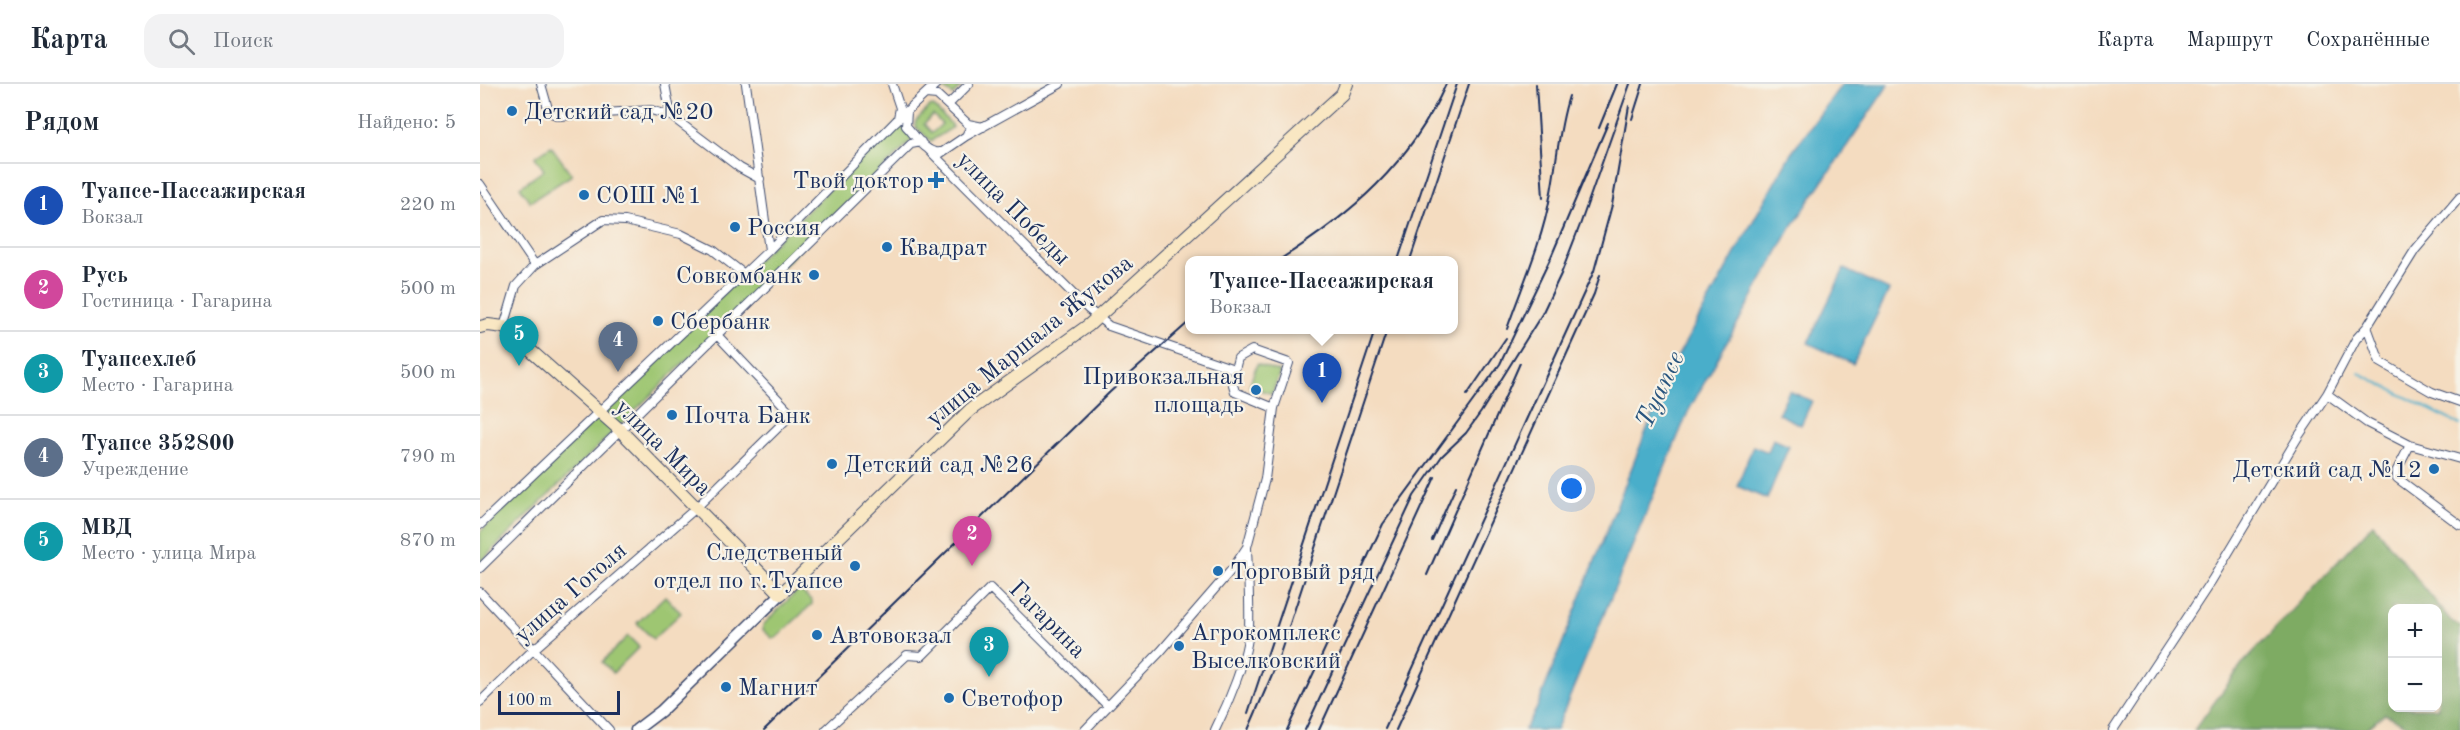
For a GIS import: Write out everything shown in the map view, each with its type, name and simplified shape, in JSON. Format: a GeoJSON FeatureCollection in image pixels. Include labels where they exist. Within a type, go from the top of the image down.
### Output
{"type":"FeatureCollection","features":[{"type":"Feature","properties":{"kind":"main road","name":"улица Маршала Жукова"},"geometry":{"type":"LineString","coordinates":[[781,594],[970,410],[1098,318],[1342,94],[1346,84]]}},
{"type":"Feature","properties":{"kind":"main road"},"geometry":{"type":"LineString","coordinates":[[480,327],[496,325],[504,327]]}},
{"type":"Feature","properties":{"kind":"main road","name":"улица Мира"},"geometry":{"type":"LineString","coordinates":[[504,327],[620,430],[781,594]]}},
{"type":"Feature","properties":{"kind":"street"},"geometry":{"type":"LineString","coordinates":[[541,84],[549,112],[560,116],[651,110],[671,116],[740,168],[760,179]]}},
{"type":"Feature","properties":{"kind":"street"},"geometry":{"type":"LineString","coordinates":[[665,84],[671,116]]}},
{"type":"Feature","properties":{"kind":"street"},"geometry":{"type":"LineString","coordinates":[[746,84],[769,250]]}},
{"type":"Feature","properties":{"kind":"street"},"geometry":{"type":"LineString","coordinates":[[892,84],[903,110],[906,126],[924,146],[939,157],[966,136],[1060,84]]}},
{"type":"Feature","properties":{"kind":"street"},"geometry":{"type":"LineString","coordinates":[[480,525],[769,250],[903,110],[936,84]]}},
{"type":"Feature","properties":{"kind":"street"},"geometry":{"type":"LineString","coordinates":[[936,84],[937,94],[964,121],[972,126],[983,128]]}},
{"type":"Feature","properties":{"kind":"street"},"geometry":{"type":"LineString","coordinates":[[948,105],[969,84]]}},
{"type":"Feature","properties":{"kind":"street"},"geometry":{"type":"LineString","coordinates":[[926,94],[937,94]]}},
{"type":"Feature","properties":{"kind":"street"},"geometry":{"type":"LineString","coordinates":[[964,121],[968,129],[966,136]]}},
{"type":"Feature","properties":{"kind":"street"},"geometry":{"type":"LineString","coordinates":[[480,568],[911,144],[924,146]]}},
{"type":"Feature","properties":{"kind":"street","name":"улица Победы"},"geometry":{"type":"LineString","coordinates":[[939,157],[1098,318],[1109,326],[1234,369]]}},
{"type":"Feature","properties":{"kind":"street"},"geometry":{"type":"LineString","coordinates":[[480,184],[535,265]]}},
{"type":"Feature","properties":{"kind":"street"},"geometry":{"type":"LineString","coordinates":[[2113,730],[2212,580],[2298,437],[2327,394],[2356,339],[2367,327],[2415,250],[2460,197]]}},
{"type":"Feature","properties":{"kind":"street"},"geometry":{"type":"LineString","coordinates":[[504,327],[516,286],[535,265],[603,220],[625,221],[681,234],[713,250],[744,274]]}},
{"type":"Feature","properties":{"kind":"street"},"geometry":{"type":"LineString","coordinates":[[2367,327],[2380,362],[2432,392],[2460,402]]}},
{"type":"Feature","properties":{"kind":"street","name":"улица Гоголя"},"geometry":{"type":"LineString","coordinates":[[480,702],[533,650],[695,508],[792,414],[718,336]]}},
{"type":"Feature","properties":{"kind":"street"},"geometry":{"type":"LineString","coordinates":[[1215,730],[1247,645],[1249,628],[1247,548],[1265,479],[1274,408],[1289,363],[1252,350],[1238,357],[1232,381],[1235,392],[1274,408]]}},
{"type":"Feature","properties":{"kind":"street"},"geometry":{"type":"LineString","coordinates":[[2327,394],[2367,423],[2410,445],[2460,459]]}},
{"type":"Feature","properties":{"kind":"street"},"geometry":{"type":"LineString","coordinates":[[2410,445],[2397,471],[2397,478],[2460,525]]}},
{"type":"Feature","properties":{"kind":"street"},"geometry":{"type":"LineString","coordinates":[[1085,730],[1215,590],[1247,548]]}},
{"type":"Feature","properties":{"kind":"street","name":"Гагарина"},"geometry":{"type":"LineString","coordinates":[[826,730],[907,655],[922,656],[990,588],[1108,706]]}},
{"type":"Feature","properties":{"kind":"street"},"geometry":{"type":"LineString","coordinates":[[480,592],[609,730]]}},
{"type":"Feature","properties":{"kind":"street","name":"улица Маршала Жукова"},"geometry":{"type":"LineString","coordinates":[[636,730],[661,711],[781,594]]}},
{"type":"Feature","properties":{"kind":"green space"},"geometry":{"type":"Polygon","coordinates":[[[941,84],[964,84],[953,95],[941,87],[941,84]]]}},
{"type":"Feature","properties":{"kind":"green space"},"geometry":{"type":"Polygon","coordinates":[[[933,106],[951,124],[952,128],[931,141],[916,127],[915,122],[929,107],[933,106]],[[933,115],[924,124],[932,133],[942,124],[933,115]]]}},
{"type":"Feature","properties":{"kind":"green space"},"geometry":{"type":"Polygon","coordinates":[[[898,122],[913,139],[480,562],[480,532],[898,122]]]}},
{"type":"Feature","properties":{"kind":"green space"},"geometry":{"type":"Polygon","coordinates":[[[551,146],[572,175],[530,202],[520,187],[544,170],[535,157],[551,146]]]}},
{"type":"Feature","properties":{"kind":"green space"},"geometry":{"type":"Polygon","coordinates":[[[1257,364],[1280,372],[1272,394],[1249,386],[1257,364]]]}},
{"type":"Feature","properties":{"kind":"green space"},"geometry":{"type":"Polygon","coordinates":[[[2373,524],[2437,604],[2388,604],[2388,712],[2442,712],[2442,610],[2451,621],[2460,626],[2460,730],[2414,730],[2385,714],[2364,730],[2194,730],[2244,662],[2373,524]]]}},
{"type":"Feature","properties":{"kind":"green space"},"geometry":{"type":"Polygon","coordinates":[[[799,589],[812,601],[812,604],[776,638],[772,638],[763,630],[763,625],[799,589]]]}},
{"type":"Feature","properties":{"kind":"green space"},"geometry":{"type":"Polygon","coordinates":[[[665,596],[681,613],[653,639],[637,623],[665,596]]]}},
{"type":"Feature","properties":{"kind":"green space"},"geometry":{"type":"Polygon","coordinates":[[[628,636],[639,647],[613,673],[602,662],[628,636]]]}},
{"type":"Feature","properties":{"kind":"water"},"geometry":{"type":"Polygon","coordinates":[[[1842,84],[1889,84],[1791,228],[1688,412],[1556,730],[1524,730],[1536,710],[1671,368],[1790,155],[1842,84]]]}},
{"type":"Feature","properties":{"kind":"water"},"geometry":{"type":"Polygon","coordinates":[[[1844,269],[1889,290],[1853,364],[1808,343],[1844,269]]]}},
{"type":"Feature","properties":{"kind":"water"},"geometry":{"type":"Polygon","coordinates":[[[1789,391],[1812,401],[1801,425],[1778,414],[1789,391]]]}},
{"type":"Feature","properties":{"kind":"water"},"geometry":{"type":"Polygon","coordinates":[[[1773,439],[1789,446],[1767,499],[1737,486],[1753,446],[1768,452],[1773,439]]]}},
{"type":"Feature","properties":{"kind":"waterway"},"geometry":{"type":"LineString","coordinates":[[2359,373],[2460,425]]}},
{"type":"Feature","properties":{"kind":"railway"},"geometry":{"type":"LineString","coordinates":[[1285,256],[1306,243],[1354,205],[1397,163],[1415,139],[1446,84]]}},
{"type":"Feature","properties":{"kind":"railway"},"geometry":{"type":"LineString","coordinates":[[1399,256],[1457,84]]}},
{"type":"Feature","properties":{"kind":"railway"},"geometry":{"type":"LineString","coordinates":[[1411,256],[1469,84]]}},
{"type":"Feature","properties":{"kind":"railway"},"geometry":{"type":"LineString","coordinates":[[1536,84],[1543,198]]}},
{"type":"Feature","properties":{"kind":"railway"},"geometry":{"type":"LineString","coordinates":[[1599,128],[1617,84]]}},
{"type":"Feature","properties":{"kind":"railway"},"geometry":{"type":"LineString","coordinates":[[1305,730],[1414,496],[1442,456],[1466,433],[1481,412],[1542,314],[1580,225],[1630,84]]}},
{"type":"Feature","properties":{"kind":"railway"},"geometry":{"type":"LineString","coordinates":[[1632,119],[1643,84]]}},
{"type":"Feature","properties":{"kind":"railway"},"geometry":{"type":"LineString","coordinates":[[1507,329],[1537,247],[1546,214],[1562,121],[1569,96]]}},
{"type":"Feature","properties":{"kind":"railway"},"geometry":{"type":"LineString","coordinates":[[1385,729],[1594,271],[1612,205],[1629,106]]}},
{"type":"Feature","properties":{"kind":"railway"},"geometry":{"type":"LineString","coordinates":[[1287,730],[1383,524],[1500,364],[1551,257],[1608,123]]}},
{"type":"Feature","properties":{"kind":"railway"},"geometry":{"type":"LineString","coordinates":[[1396,730],[1594,294],[1600,275]]}},
{"type":"Feature","properties":{"kind":"railway"},"geometry":{"type":"LineString","coordinates":[[764,730],[1110,392],[1185,325]]}},
{"type":"Feature","properties":{"kind":"railway"},"geometry":{"type":"LineString","coordinates":[[1248,713],[1374,334]]}},
{"type":"Feature","properties":{"kind":"railway"},"geometry":{"type":"LineString","coordinates":[[1248,730],[1277,663],[1386,334]]}},
{"type":"Feature","properties":{"kind":"railway"},"geometry":{"type":"LineString","coordinates":[[1467,395],[1506,338]]}},
{"type":"Feature","properties":{"kind":"railway"},"geometry":{"type":"LineString","coordinates":[[1427,575],[1520,363]]}},
{"type":"Feature","properties":{"kind":"railway"},"geometry":{"type":"LineString","coordinates":[[1319,730],[1435,477]]}},
{"type":"Feature","properties":{"kind":"railway"},"geometry":{"type":"LineString","coordinates":[[1432,540],[1456,486]]}},
{"type":"Feature","properties":{"kind":"place","name":"Детский сад №20"},"geometry":{"type":"Point","coordinates":[512,111]}},
{"type":"Feature","properties":{"kind":"place","name":"Твой доктор"},"geometry":{"type":"Point","coordinates":[936,180]}},
{"type":"Feature","properties":{"kind":"place","name":"СОШ №1"},"geometry":{"type":"Point","coordinates":[584,195]}},
{"type":"Feature","properties":{"kind":"place","name":"Россия"},"geometry":{"type":"Point","coordinates":[735,227]}},
{"type":"Feature","properties":{"kind":"place","name":"Квадрат"},"geometry":{"type":"Point","coordinates":[887,247]}},
{"type":"Feature","properties":{"kind":"place","name":"Совкомбанк"},"geometry":{"type":"Point","coordinates":[814,275]}},
{"type":"Feature","properties":{"kind":"place","name":"Сбербанк"},"geometry":{"type":"Point","coordinates":[658,321]}},
{"type":"Feature","properties":{"kind":"place","name":"МВД"},"geometry":{"type":"Point","coordinates":[519,366]}},
{"type":"Feature","properties":{"kind":"place","name":"Туапсе 352800"},"geometry":{"type":"Point","coordinates":[618,372]}},
{"type":"Feature","properties":{"kind":"place","name":"Привокзальная площадь"},"geometry":{"type":"Point","coordinates":[1256,390]}},
{"type":"Feature","properties":{"kind":"place","name":"Туапсе-Пассажирская"},"geometry":{"type":"Point","coordinates":[1322,403]}},
{"type":"Feature","properties":{"kind":"place","name":"Почта Банк"},"geometry":{"type":"Point","coordinates":[672,415]}},
{"type":"Feature","properties":{"kind":"place","name":"Детский сад №26"},"geometry":{"type":"Point","coordinates":[832,464]}},
{"type":"Feature","properties":{"kind":"place","name":"Детский сад №12"},"geometry":{"type":"Point","coordinates":[2434,469]}},
{"type":"Feature","properties":{"kind":"place","name":"Следственый отдел по г.Туапсе"},"geometry":{"type":"Point","coordinates":[855,566]}},
{"type":"Feature","properties":{"kind":"place","name":"Русь"},"geometry":{"type":"Point","coordinates":[972,566]}},
{"type":"Feature","properties":{"kind":"place","name":"Торговый ряд"},"geometry":{"type":"Point","coordinates":[1218,571]}},
{"type":"Feature","properties":{"kind":"place","name":"Автовокзал"},"geometry":{"type":"Point","coordinates":[817,635]}},
{"type":"Feature","properties":{"kind":"place","name":"Агрокомплекс Выселковский"},"geometry":{"type":"Point","coordinates":[1179,646]}},
{"type":"Feature","properties":{"kind":"place","name":"Туапсехлеб"},"geometry":{"type":"Point","coordinates":[989,677]}},
{"type":"Feature","properties":{"kind":"place","name":"Магнит"},"geometry":{"type":"Point","coordinates":[726,687]}},
{"type":"Feature","properties":{"kind":"place","name":"Светофор"},"geometry":{"type":"Point","coordinates":[949,698]}},
{"type":"Feature","properties":{"kind":"water label","name":"Туапсе"},"geometry":{"type":"Point","coordinates":[1659,389]}}]}
